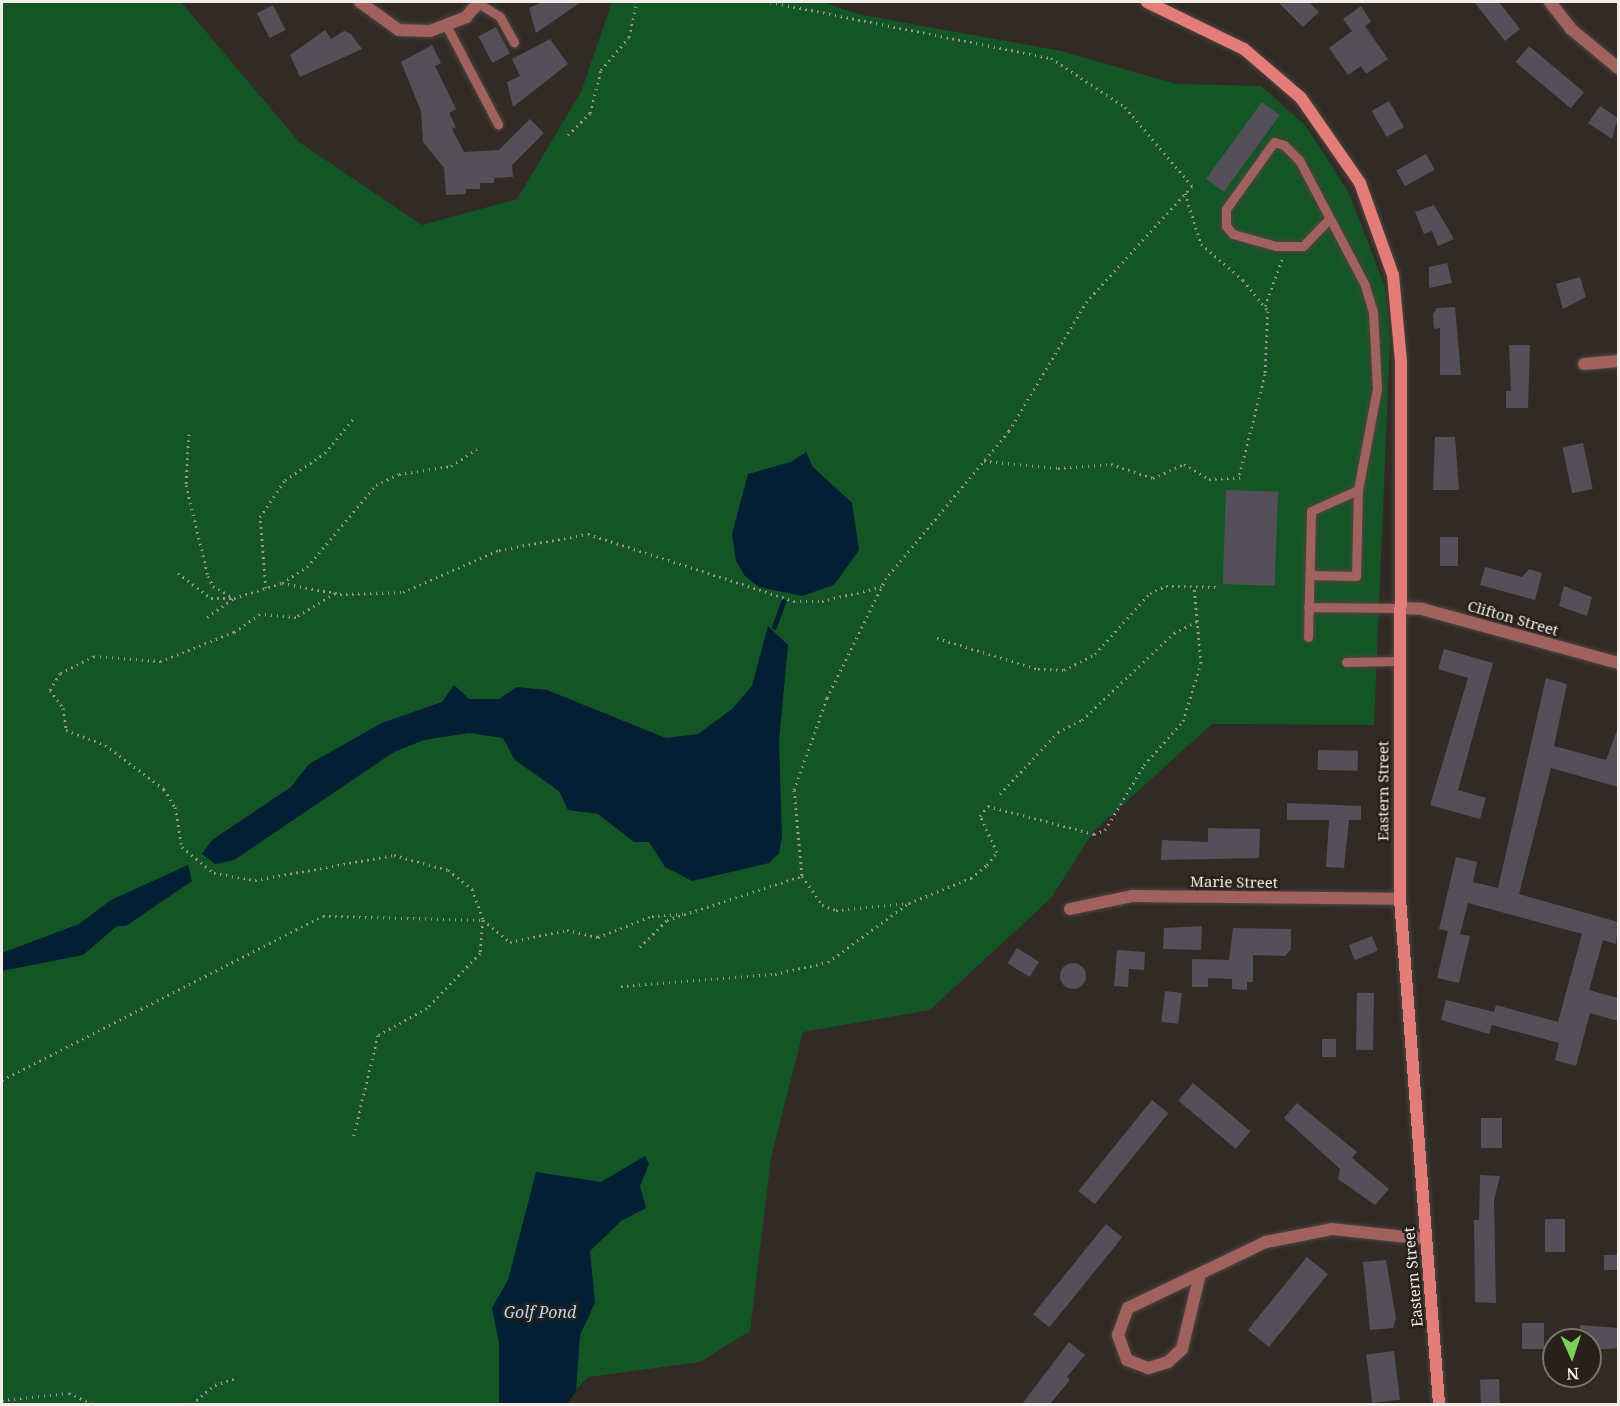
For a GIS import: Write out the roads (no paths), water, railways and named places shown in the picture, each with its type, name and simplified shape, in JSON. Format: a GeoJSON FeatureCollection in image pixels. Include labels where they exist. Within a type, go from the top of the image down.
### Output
{"type":"FeatureCollection","features":[{"type":"Feature","properties":{"kind":"street"},"geometry":{"type":"LineString","coordinates":[[360,2],[399,30],[447,27],[479,2]]}},
{"type":"Feature","properties":{"kind":"street","name":"Eastern Street"},"geometry":{"type":"LineString","coordinates":[[1147,2],[1216,32],[1285,82],[1337,142],[1360,183],[1388,257],[1400,321],[1398,661],[1400,899],[1439,1404]]}},
{"type":"Feature","properties":{"kind":"street"},"geometry":{"type":"LineString","coordinates":[[1550,2],[1571,30],[1618,68]]}},
{"type":"Feature","properties":{"kind":"street"},"geometry":{"type":"LineString","coordinates":[[1584,364],[1618,362]]}},
{"type":"Feature","properties":{"kind":"street","name":"Clifton Street"},"geometry":{"type":"LineString","coordinates":[[1399,608],[1454,617],[1618,663]]}},
{"type":"Feature","properties":{"kind":"street","name":"Marie Street"},"geometry":{"type":"LineString","coordinates":[[1070,909],[1132,896],[1400,899]]}},
{"type":"Feature","properties":{"kind":"street"},"geometry":{"type":"LineString","coordinates":[[1199,1278],[1182,1349],[1168,1362],[1148,1368],[1127,1360],[1118,1335],[1128,1308],[1146,1295],[1199,1278],[1251,1247],[1308,1230],[1361,1229],[1425,1239]]}},
{"type":"Feature","properties":{"kind":"lane"},"geometry":{"type":"LineString","coordinates":[[479,2],[500,16],[514,42]]}},
{"type":"Feature","properties":{"kind":"lane"},"geometry":{"type":"LineString","coordinates":[[447,27],[498,124]]}},
{"type":"Feature","properties":{"kind":"lane"},"geometry":{"type":"LineString","coordinates":[[1309,575],[1356,576],[1358,490],[1377,388],[1378,337],[1365,285],[1299,160],[1274,142],[1226,209],[1226,226],[1243,241],[1286,246],[1303,246],[1329,219]]}},
{"type":"Feature","properties":{"kind":"lane"},"geometry":{"type":"LineString","coordinates":[[1308,637],[1311,511],[1358,490]]}},
{"type":"Feature","properties":{"kind":"lane"},"geometry":{"type":"LineString","coordinates":[[1308,607],[1399,608]]}},
{"type":"Feature","properties":{"kind":"lane"},"geometry":{"type":"LineString","coordinates":[[1346,662],[1398,661]]}},
{"type":"Feature","properties":{"kind":"water"},"geometry":{"type":"Polygon","coordinates":[[[806,452],[813,467],[852,503],[859,550],[834,585],[802,596],[759,587],[745,576],[736,561],[732,534],[748,474],[791,462],[806,452]]]}},
{"type":"Feature","properties":{"kind":"water"},"geometry":{"type":"Polygon","coordinates":[[[768,626],[788,645],[779,741],[782,837],[779,853],[769,863],[692,881],[665,867],[649,842],[634,842],[598,814],[568,810],[559,791],[515,760],[503,738],[469,733],[424,740],[394,752],[234,860],[215,864],[202,854],[212,840],[291,787],[309,764],[382,723],[442,702],[454,685],[469,699],[499,699],[517,687],[547,690],[666,738],[698,734],[732,709],[752,686],[768,626]]]}},
{"type":"Feature","properties":{"kind":"water"},"geometry":{"type":"Polygon","coordinates":[[[188,865],[192,881],[126,926],[117,926],[83,955],[2,971],[2,953],[79,924],[111,900],[188,865]]]}},
{"type":"Feature","properties":{"kind":"water","name":"Golf Pond"},"geometry":{"type":"Polygon","coordinates":[[[645,1156],[649,1164],[640,1186],[646,1208],[621,1221],[590,1251],[595,1303],[580,1335],[576,1391],[567,1404],[499,1404],[499,1343],[492,1308],[508,1280],[536,1172],[601,1182],[645,1156]]]}},
{"type":"Feature","properties":{"kind":"waterway"},"geometry":{"type":"LineString","coordinates":[[774,627],[783,602]]}}]}
